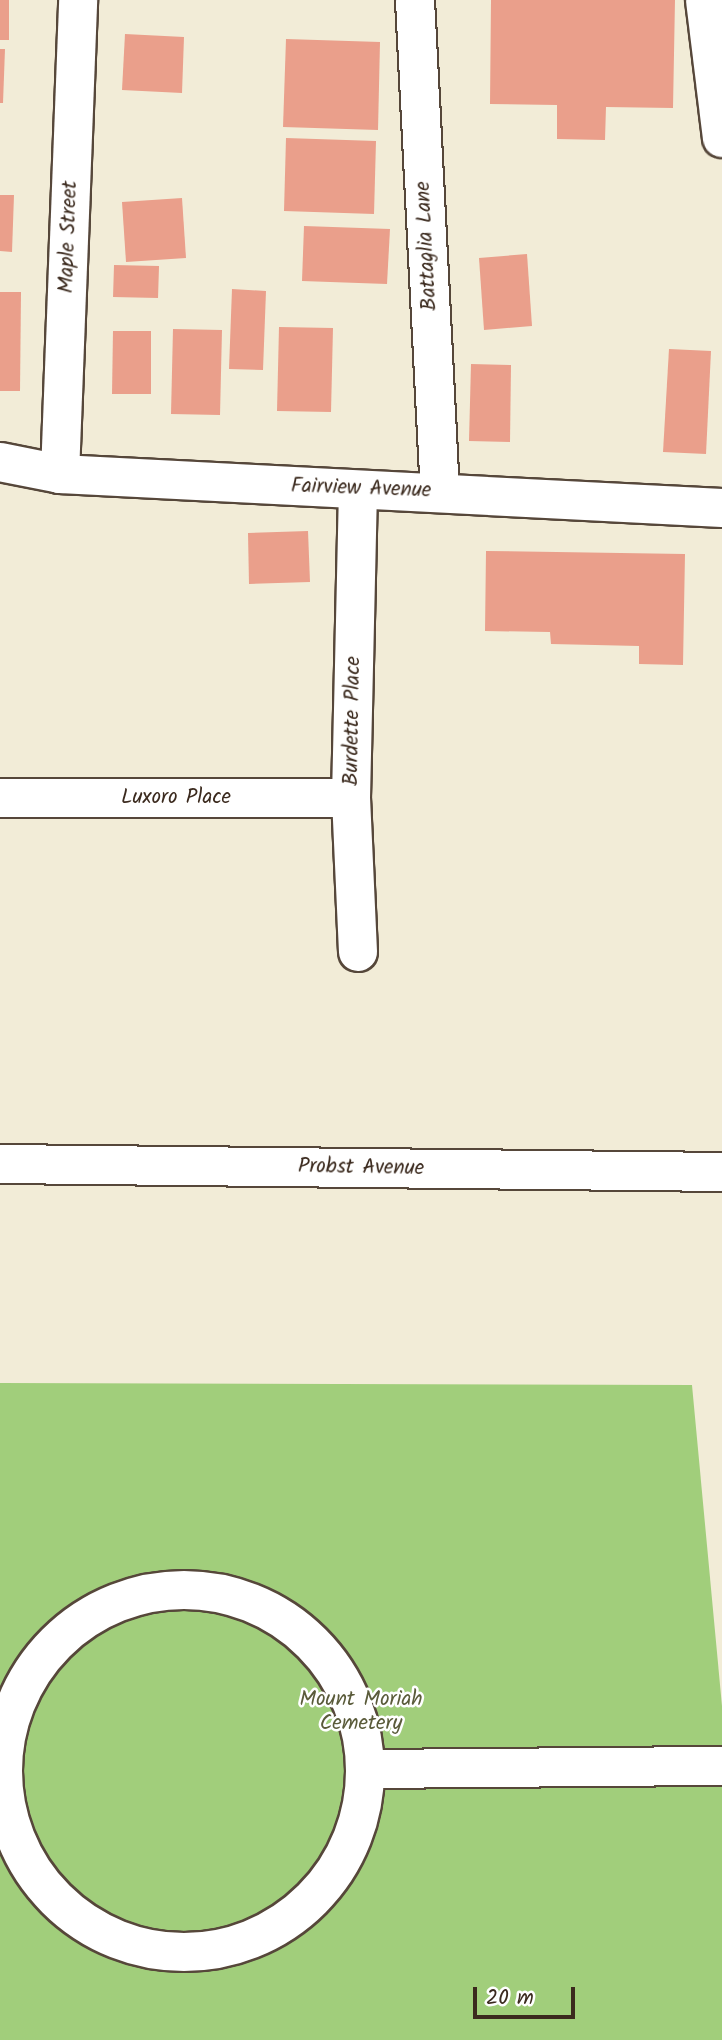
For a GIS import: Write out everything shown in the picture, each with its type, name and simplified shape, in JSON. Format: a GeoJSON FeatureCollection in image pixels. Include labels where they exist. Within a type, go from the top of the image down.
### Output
{"type":"FeatureCollection","features":[{"type":"Feature","properties":{"kind":"street","name":"Maple Street"},"geometry":{"type":"LineString","coordinates":[[60,474],[78,0]]}},
{"type":"Feature","properties":{"kind":"street","name":"Battaglia Lane"},"geometry":{"type":"LineString","coordinates":[[415,0],[440,492]]}},
{"type":"Feature","properties":{"kind":"street"},"geometry":{"type":"LineString","coordinates":[[705,0],[722,138]]}},
{"type":"Feature","properties":{"kind":"street","name":"Fairview Avenue"},"geometry":{"type":"LineString","coordinates":[[0,462],[60,474],[722,508]]}},
{"type":"Feature","properties":{"kind":"street","name":"Burdette Place"},"geometry":{"type":"LineString","coordinates":[[358,490],[351,798],[358,952]]}},
{"type":"Feature","properties":{"kind":"street","name":"Luxoro Place"},"geometry":{"type":"LineString","coordinates":[[0,798],[351,798]]}},
{"type":"Feature","properties":{"kind":"street","name":"Probst Avenue"},"geometry":{"type":"LineString","coordinates":[[0,1164],[722,1172]]}},
{"type":"Feature","properties":{"kind":"street"},"geometry":{"type":"LineString","coordinates":[[181,1588],[238,1596],[290,1622],[331,1661],[352,1702],[368,1769],[357,1831],[326,1886],[278,1927],[220,1950],[156,1951],[97,1931],[48,1892],[14,1838],[1,1777],[9,1720],[34,1668],[74,1626],[124,1599],[181,1588]]}},
{"type":"Feature","properties":{"kind":"street"},"geometry":{"type":"LineString","coordinates":[[368,1769],[722,1766]]}},
{"type":"Feature","properties":{"kind":"green space","name":"Mount Moriah Cemetery"},"geometry":{"type":"Polygon","coordinates":[[[0,1383],[692,1385],[722,1706],[722,2040],[0,2040],[0,1383]]]}},
{"type":"Feature","properties":{"kind":"building"},"geometry":{"type":"Polygon","coordinates":[[[0,0],[9,0],[9,40],[0,40],[0,0]]]}},
{"type":"Feature","properties":{"kind":"building"},"geometry":{"type":"Polygon","coordinates":[[[491,0],[675,0],[673,108],[606,107],[605,140],[557,139],[557,105],[490,104],[491,0]]]}},
{"type":"Feature","properties":{"kind":"building"},"geometry":{"type":"Polygon","coordinates":[[[125,34],[184,37],[182,93],[122,90],[125,34]]]}},
{"type":"Feature","properties":{"kind":"building"},"geometry":{"type":"Polygon","coordinates":[[[286,39],[380,42],[378,130],[283,127],[286,39]]]}},
{"type":"Feature","properties":{"kind":"building"},"geometry":{"type":"Polygon","coordinates":[[[0,49],[5,49],[3,103],[0,103],[0,49]]]}},
{"type":"Feature","properties":{"kind":"building"},"geometry":{"type":"Polygon","coordinates":[[[286,138],[376,141],[374,214],[284,211],[286,138]]]}},
{"type":"Feature","properties":{"kind":"building"},"geometry":{"type":"Polygon","coordinates":[[[0,195],[14,195],[12,252],[0,251],[0,195]]]}},
{"type":"Feature","properties":{"kind":"building"},"geometry":{"type":"Polygon","coordinates":[[[182,198],[186,258],[126,262],[122,202],[182,198]]]}},
{"type":"Feature","properties":{"kind":"building"},"geometry":{"type":"Polygon","coordinates":[[[304,226],[390,229],[387,284],[302,281],[304,226]]]}},
{"type":"Feature","properties":{"kind":"building"},"geometry":{"type":"Polygon","coordinates":[[[527,254],[532,326],[484,330],[479,258],[527,254]]]}},
{"type":"Feature","properties":{"kind":"building"},"geometry":{"type":"Polygon","coordinates":[[[114,265],[159,266],[158,298],[113,297],[114,265]]]}},
{"type":"Feature","properties":{"kind":"building"},"geometry":{"type":"Polygon","coordinates":[[[232,289],[266,291],[263,370],[229,369],[232,289]]]}},
{"type":"Feature","properties":{"kind":"building"},"geometry":{"type":"Polygon","coordinates":[[[0,292],[21,292],[20,391],[0,391],[0,292]]]}},
{"type":"Feature","properties":{"kind":"building"},"geometry":{"type":"Polygon","coordinates":[[[279,327],[333,328],[331,412],[277,411],[279,327]]]}},
{"type":"Feature","properties":{"kind":"building"},"geometry":{"type":"Polygon","coordinates":[[[173,329],[222,330],[220,415],[171,414],[173,329]]]}},
{"type":"Feature","properties":{"kind":"building"},"geometry":{"type":"Polygon","coordinates":[[[113,331],[151,331],[151,394],[112,394],[113,331]]]}},
{"type":"Feature","properties":{"kind":"building"},"geometry":{"type":"Polygon","coordinates":[[[669,349],[711,351],[706,454],[663,452],[669,349]]]}},
{"type":"Feature","properties":{"kind":"building"},"geometry":{"type":"Polygon","coordinates":[[[471,364],[511,365],[510,442],[469,441],[471,364]]]}},
{"type":"Feature","properties":{"kind":"building"},"geometry":{"type":"Polygon","coordinates":[[[308,531],[310,582],[249,584],[248,533],[308,531]]]}},
{"type":"Feature","properties":{"kind":"building"},"geometry":{"type":"Polygon","coordinates":[[[486,551],[685,554],[683,665],[639,664],[639,646],[551,644],[550,632],[485,631],[486,551]]]}}]}
